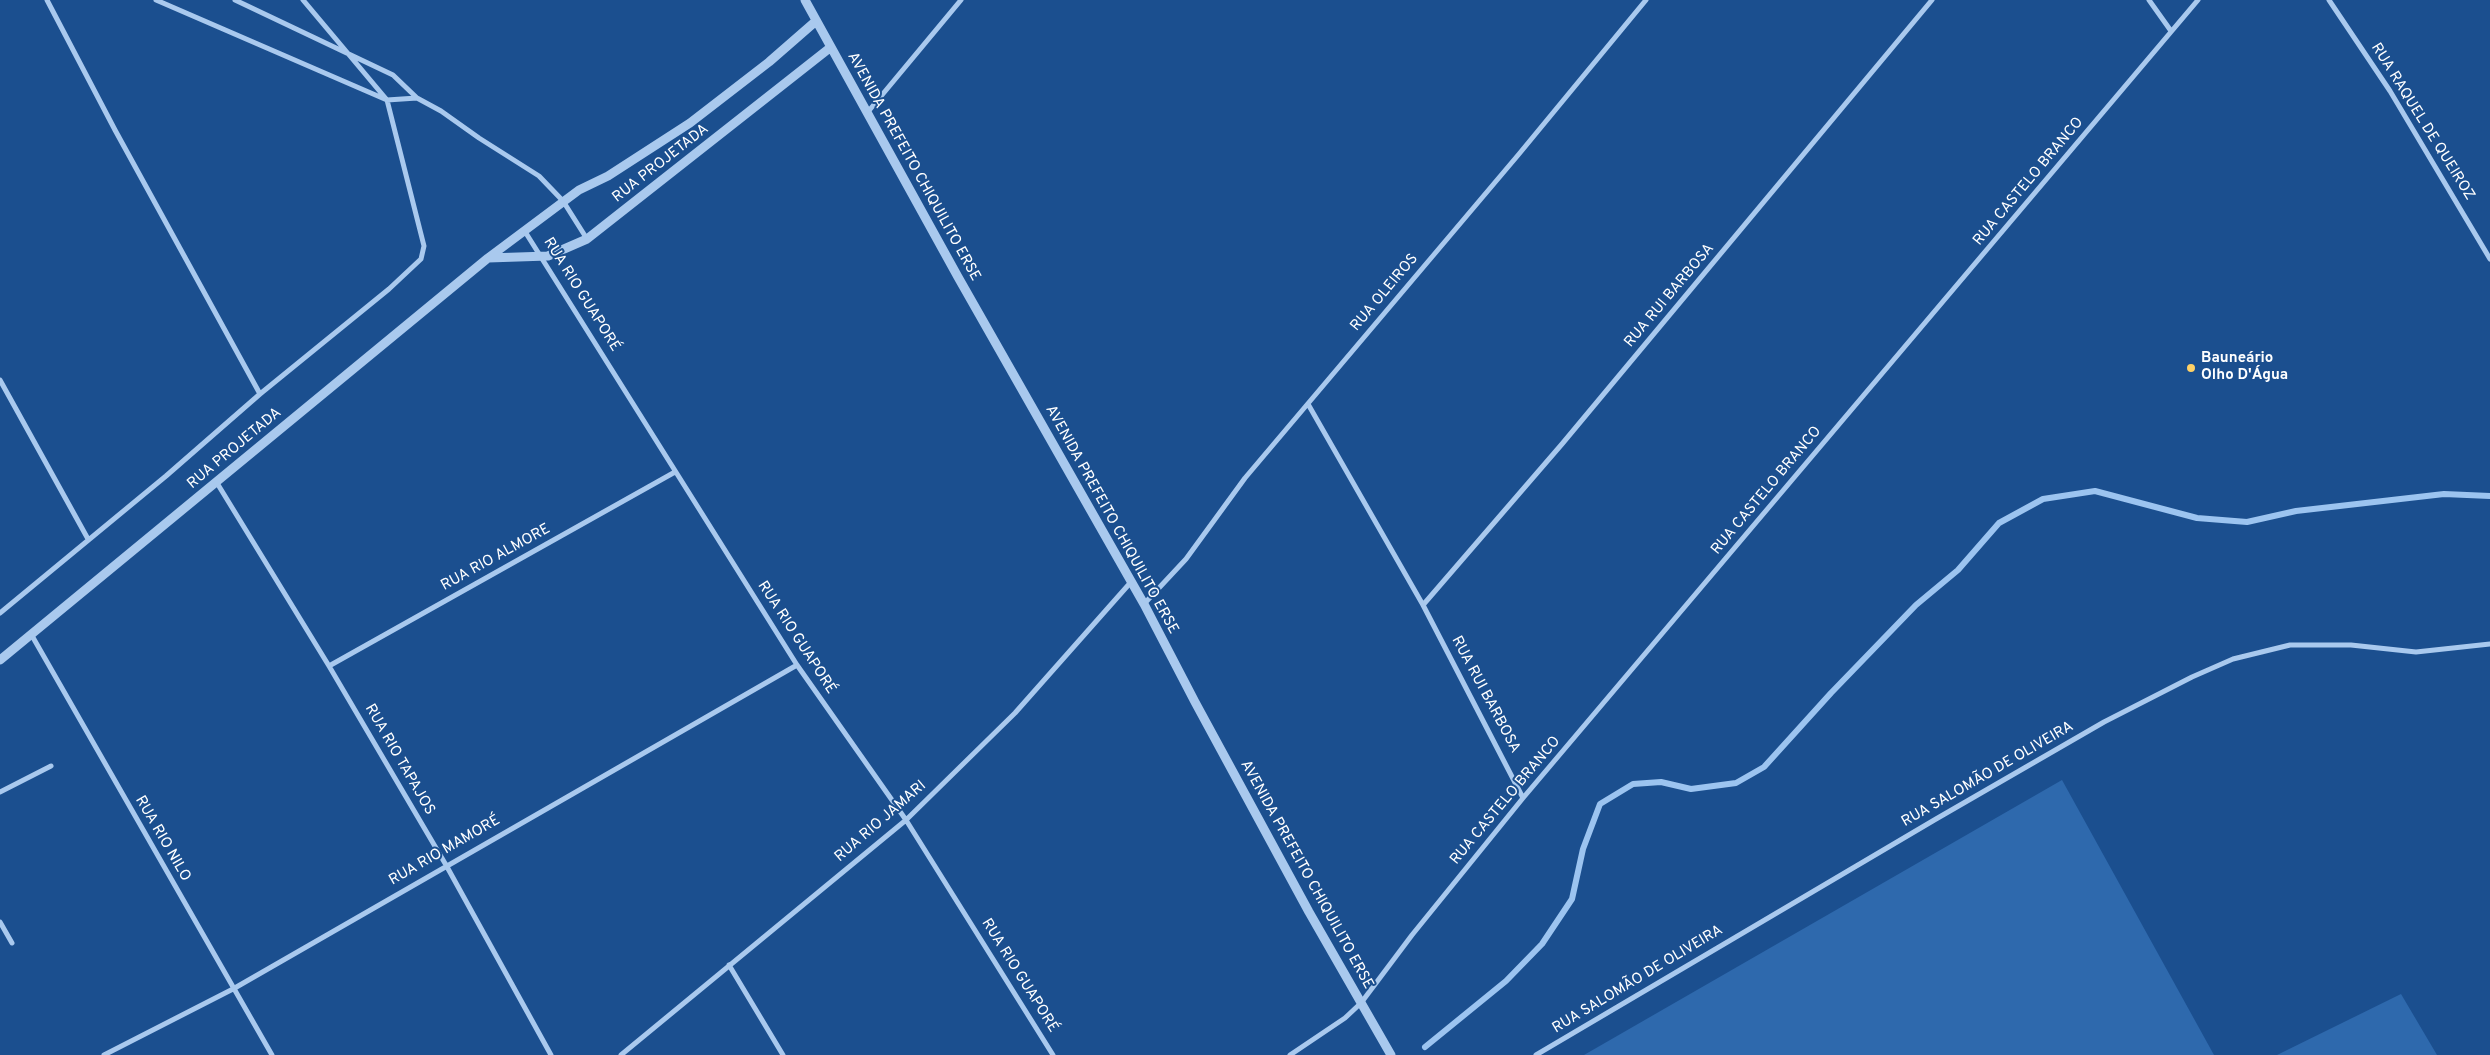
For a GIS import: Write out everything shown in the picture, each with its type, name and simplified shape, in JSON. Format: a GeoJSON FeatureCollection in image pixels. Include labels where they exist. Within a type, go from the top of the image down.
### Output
{"type":"FeatureCollection","features":[{"type":"Feature","properties":{"kind":"street"},"geometry":{"type":"LineString","coordinates":[[47,0],[114,130],[260,394]]}},
{"type":"Feature","properties":{"kind":"street"},"geometry":{"type":"LineString","coordinates":[[156,0],[387,100],[417,98]]}},
{"type":"Feature","properties":{"kind":"street"},"geometry":{"type":"LineString","coordinates":[[235,0],[393,74],[417,98],[441,111],[478,138],[539,176],[563,201],[587,239]]}},
{"type":"Feature","properties":{"kind":"street"},"geometry":{"type":"LineString","coordinates":[[0,613],[166,476],[260,394],[390,290],[421,258],[422,239],[387,100],[303,0]]}},
{"type":"Feature","properties":{"kind":"street","name":"AVENIDA PREFEITO CHIQUILITO ERSE"},"geometry":{"type":"LineString","coordinates":[[805,0],[1144,604],[1200,711],[1391,1055]]}},
{"type":"Feature","properties":{"kind":"street"},"geometry":{"type":"LineString","coordinates":[[868,113],[961,0]]}},
{"type":"Feature","properties":{"kind":"street","name":"RUA OLEIROS"},"geometry":{"type":"LineString","coordinates":[[1144,604],[1186,558],[1245,478],[1519,154],[1646,0]]}},
{"type":"Feature","properties":{"kind":"street","name":"RUA RUI BARBOSA"},"geometry":{"type":"LineString","coordinates":[[1423,605],[1568,436],[1932,0]]}},
{"type":"Feature","properties":{"kind":"street"},"geometry":{"type":"LineString","coordinates":[[2148,0],[2171,32]]}},
{"type":"Feature","properties":{"kind":"street","name":"RUA CASTELO BRANCO"},"geometry":{"type":"LineString","coordinates":[[1290,1055],[1345,1018],[1361,1003],[1412,935],[1523,798],[2198,0]]}},
{"type":"Feature","properties":{"kind":"street","name":"RUA RAQUEL DE QUEIROZ"},"geometry":{"type":"LineString","coordinates":[[2329,0],[2390,91],[2490,259]]}},
{"type":"Feature","properties":{"kind":"street","name":"RUA PROJETADA"},"geometry":{"type":"LineString","coordinates":[[0,660],[488,258],[578,190],[608,176],[690,123],[769,62],[816,21]]}},
{"type":"Feature","properties":{"kind":"street","name":"RUA PROJETADA"},"geometry":{"type":"LineString","coordinates":[[488,258],[543,256],[560,252],[587,239],[831,46]]}},
{"type":"Feature","properties":{"kind":"street","name":"RUA RIO GUAPORÉ"},"geometry":{"type":"LineString","coordinates":[[524,230],[543,256],[675,472],[797,665],[906,820],[1053,1055]]}},
{"type":"Feature","properties":{"kind":"street"},"geometry":{"type":"LineString","coordinates":[[0,380],[88,539]]}},
{"type":"Feature","properties":{"kind":"street","name":"RUA RUI BARBOSA"},"geometry":{"type":"LineString","coordinates":[[1308,404],[1423,605],[1523,798]]}},
{"type":"Feature","properties":{"kind":"street","name":"RUA RIO ALMORE"},"geometry":{"type":"LineString","coordinates":[[329,666],[675,472]]}},
{"type":"Feature","properties":{"kind":"street","name":"RUA RIO TAPAJOS"},"geometry":{"type":"LineString","coordinates":[[217,483],[329,666],[446,865],[551,1055]]}},
{"type":"Feature","properties":{"kind":"street","name":"RUA RIO JAMARI"},"geometry":{"type":"LineString","coordinates":[[621,1055],[906,820],[1015,713],[1131,582]]}},
{"type":"Feature","properties":{"kind":"street","name":"RUA RIO NILO"},"geometry":{"type":"LineString","coordinates":[[31,634],[272,1055]]}},
{"type":"Feature","properties":{"kind":"street","name":"RUA SALOMÃO DE OLIVEIRA"},"geometry":{"type":"LineString","coordinates":[[1536,1055],[2104,722],[2192,677],[2233,659],[2290,645],[2351,644],[2416,652],[2490,644]]}},
{"type":"Feature","properties":{"kind":"street","name":"RUA RIO MAMORÉ"},"geometry":{"type":"LineString","coordinates":[[104,1055],[233,989],[797,665]]}},
{"type":"Feature","properties":{"kind":"street"},"geometry":{"type":"LineString","coordinates":[[0,792],[51,766]]}},
{"type":"Feature","properties":{"kind":"street"},"geometry":{"type":"LineString","coordinates":[[0,922],[12,943]]}},
{"type":"Feature","properties":{"kind":"street"},"geometry":{"type":"LineString","coordinates":[[730,965],[783,1055]]}},
{"type":"Feature","properties":{"kind":"shaded area"},"geometry":{"type":"Polygon","coordinates":[[[2062,780],[2214,1055],[1584,1055],[2062,780]]]}},
{"type":"Feature","properties":{"kind":"shaded area"},"geometry":{"type":"Polygon","coordinates":[[[2401,994],[2437,1055],[2277,1055],[2401,994]]]}},
{"type":"Feature","properties":{"kind":"waterway"},"geometry":{"type":"LineString","coordinates":[[1425,1047],[1506,981],[1542,944],[1572,899],[1583,849],[1600,804],[1633,784],[1661,782],[1691,789],[1736,783],[1764,767],[1831,693],[1916,605],[1958,570],[1999,523],[2043,499],[2095,491],[2197,518],[2247,522],[2296,511],[2444,494],[2490,496]]}},
{"type":"Feature","properties":{"kind":"place","name":"Bauneário Olho D'Água"},"geometry":{"type":"Point","coordinates":[2191,368]}}]}
